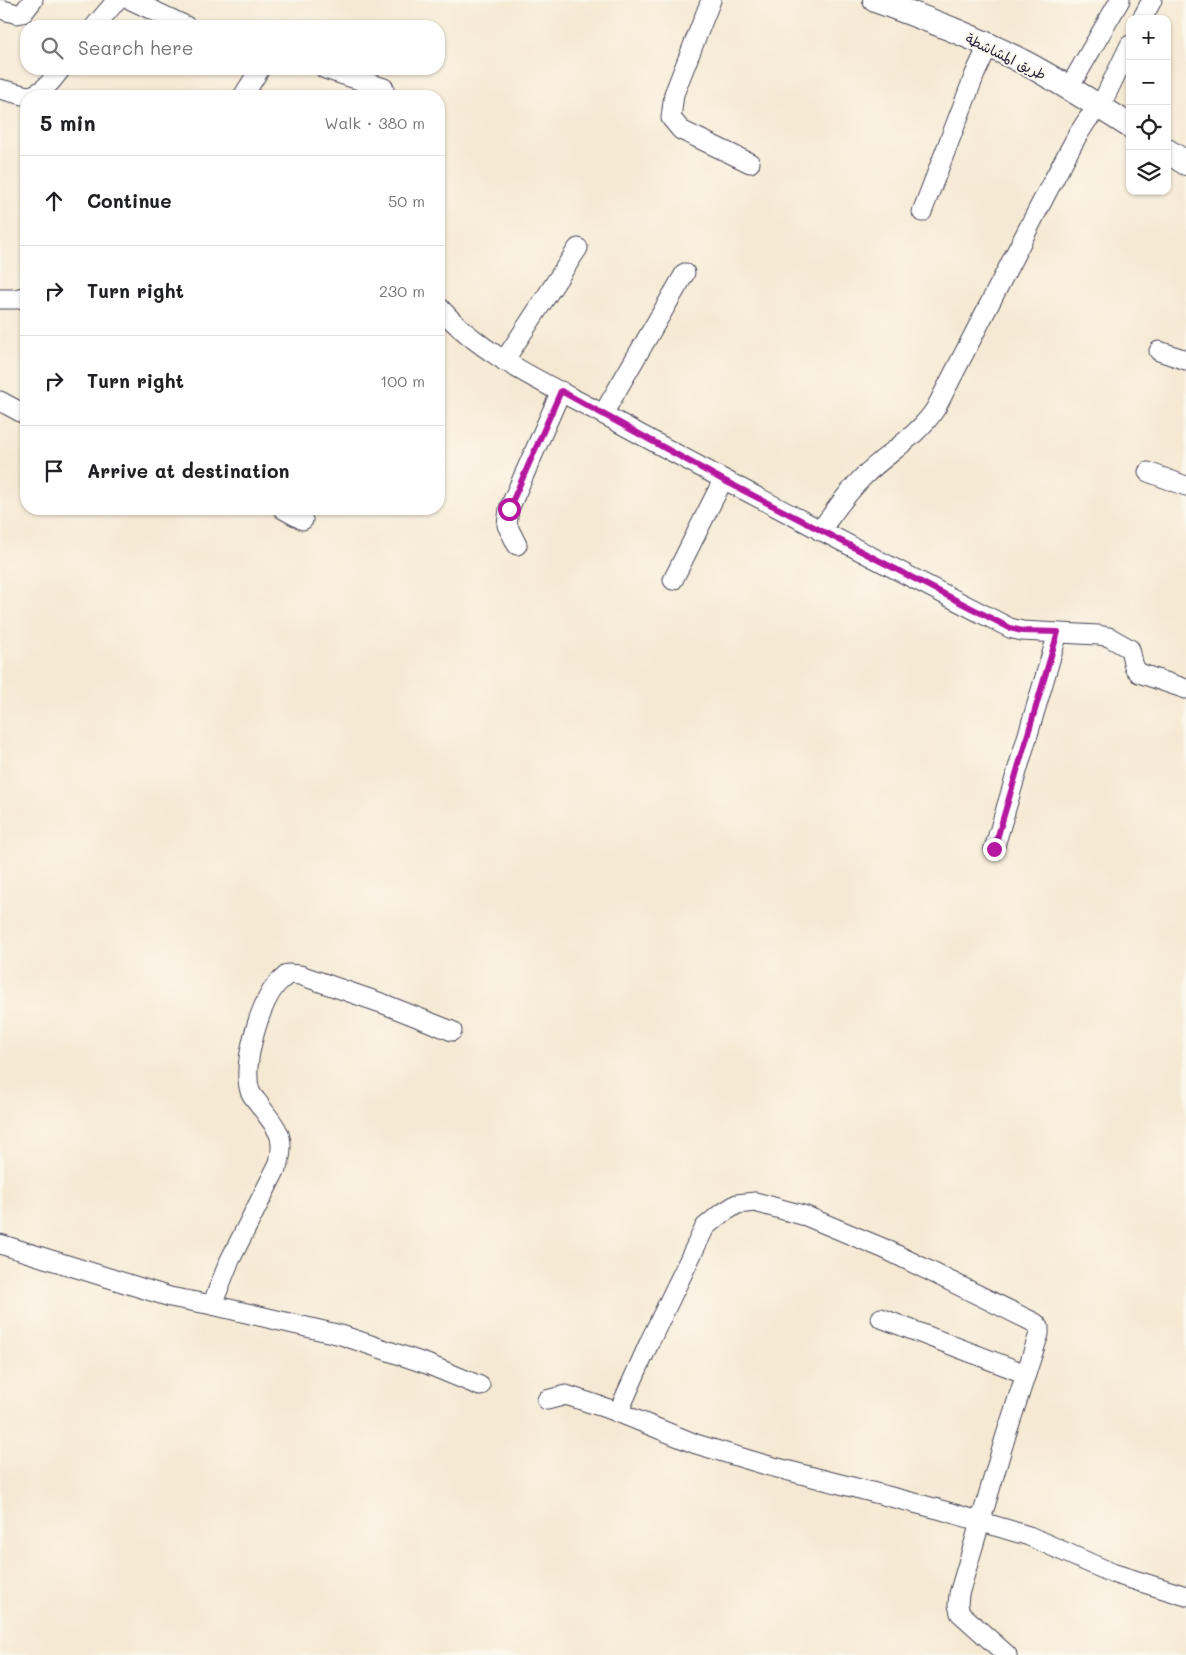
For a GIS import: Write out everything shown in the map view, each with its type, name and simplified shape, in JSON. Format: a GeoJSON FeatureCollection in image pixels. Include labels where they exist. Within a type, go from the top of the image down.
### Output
{"type":"FeatureCollection","features":[{"type":"Feature","properties":{"kind":"main road","name":"طريق المشاشطة"},"geometry":{"type":"LineString","coordinates":[[875,0],[927,18],[1028,65],[1126,123]]}},
{"type":"Feature","properties":{"kind":"main road"},"geometry":{"type":"LineString","coordinates":[[1171,154],[1186,163]]}},
{"type":"Feature","properties":{"kind":"street"},"geometry":{"type":"LineString","coordinates":[[0,9],[18,14],[23,13],[33,0]]}},
{"type":"Feature","properties":{"kind":"street"},"geometry":{"type":"LineString","coordinates":[[101,20],[117,0]]}},
{"type":"Feature","properties":{"kind":"street"},"geometry":{"type":"LineString","coordinates":[[131,0],[173,20]]}},
{"type":"Feature","properties":{"kind":"street"},"geometry":{"type":"LineString","coordinates":[[711,0],[674,94],[671,118],[681,130],[750,163]]}},
{"type":"Feature","properties":{"kind":"street"},"geometry":{"type":"LineString","coordinates":[[1069,88],[1120,0]]}},
{"type":"Feature","properties":{"kind":"street"},"geometry":{"type":"LineString","coordinates":[[1144,15],[1152,0]]}},
{"type":"Feature","properties":{"kind":"street"},"geometry":{"type":"LineString","coordinates":[[922,212],[975,74],[988,46]]}},
{"type":"Feature","properties":{"kind":"street"},"geometry":{"type":"LineString","coordinates":[[820,531],[845,496],[865,475],[924,423],[936,408],[1064,159],[1088,119],[1100,107],[1126,53]]}},
{"type":"Feature","properties":{"kind":"street"},"geometry":{"type":"LineString","coordinates":[[43,90],[56,75]]}},
{"type":"Feature","properties":{"kind":"street"},"geometry":{"type":"LineString","coordinates":[[247,90],[256,75]]}},
{"type":"Feature","properties":{"kind":"street"},"geometry":{"type":"LineString","coordinates":[[344,75],[384,88],[384,90]]}},
{"type":"Feature","properties":{"kind":"street"},"geometry":{"type":"LineString","coordinates":[[0,89],[20,94]]}},
{"type":"Feature","properties":{"kind":"street"},"geometry":{"type":"LineString","coordinates":[[504,361],[578,248]]}},
{"type":"Feature","properties":{"kind":"street"},"geometry":{"type":"LineString","coordinates":[[603,414],[685,273]]}},
{"type":"Feature","properties":{"kind":"street"},"geometry":{"type":"LineString","coordinates":[[0,299],[20,298]]}},
{"type":"Feature","properties":{"kind":"street"},"geometry":{"type":"LineString","coordinates":[[445,313],[470,337],[504,361],[723,480],[1010,628],[1022,631],[1109,637],[1130,649],[1134,667],[1139,673],[1186,689]]}},
{"type":"Feature","properties":{"kind":"street"},"geometry":{"type":"LineString","coordinates":[[1158,350],[1186,360]]}},
{"type":"Feature","properties":{"kind":"street"},"geometry":{"type":"LineString","coordinates":[[517,545],[507,525],[509,509],[561,391]]}},
{"type":"Feature","properties":{"kind":"street"},"geometry":{"type":"LineString","coordinates":[[0,401],[20,412]]}},
{"type":"Feature","properties":{"kind":"street"},"geometry":{"type":"LineString","coordinates":[[1148,472],[1186,486]]}},
{"type":"Feature","properties":{"kind":"street"},"geometry":{"type":"LineString","coordinates":[[673,580],[723,480]]}},
{"type":"Feature","properties":{"kind":"street"},"geometry":{"type":"LineString","coordinates":[[294,515],[303,520]]}},
{"type":"Feature","properties":{"kind":"street"},"geometry":{"type":"LineString","coordinates":[[994,849],[1058,632]]}},
{"type":"Feature","properties":{"kind":"street"},"geometry":{"type":"LineString","coordinates":[[212,1305],[229,1262],[279,1163],[282,1152],[282,1140],[276,1127],[250,1092],[247,1070],[257,1026],[276,985],[288,974],[300,976],[384,1004],[452,1031]]}},
{"type":"Feature","properties":{"kind":"street"},"geometry":{"type":"LineString","coordinates":[[618,1413],[650,1341],[706,1227],[718,1216],[737,1204],[755,1202],[806,1216],[885,1249],[1035,1323],[1039,1327],[1040,1334],[979,1522],[959,1594],[958,1605],[960,1613],[1007,1655]]}},
{"type":"Feature","properties":{"kind":"street"},"geometry":{"type":"LineString","coordinates":[[0,1244],[170,1297],[341,1335],[427,1364],[480,1386]]}},
{"type":"Feature","properties":{"kind":"street"},"geometry":{"type":"LineString","coordinates":[[880,1318],[1026,1374]]}},
{"type":"Feature","properties":{"kind":"street"},"geometry":{"type":"LineString","coordinates":[[547,1400],[566,1395],[722,1452],[938,1509],[1029,1536],[1112,1573],[1186,1596]]}},
{"type":"Feature","properties":{"kind":"route"},"geometry":{"type":"LineString","coordinates":[[509,509],[561,391],[723,480],[1010,628],[1022,631],[1058,632],[994,849]]}}]}
